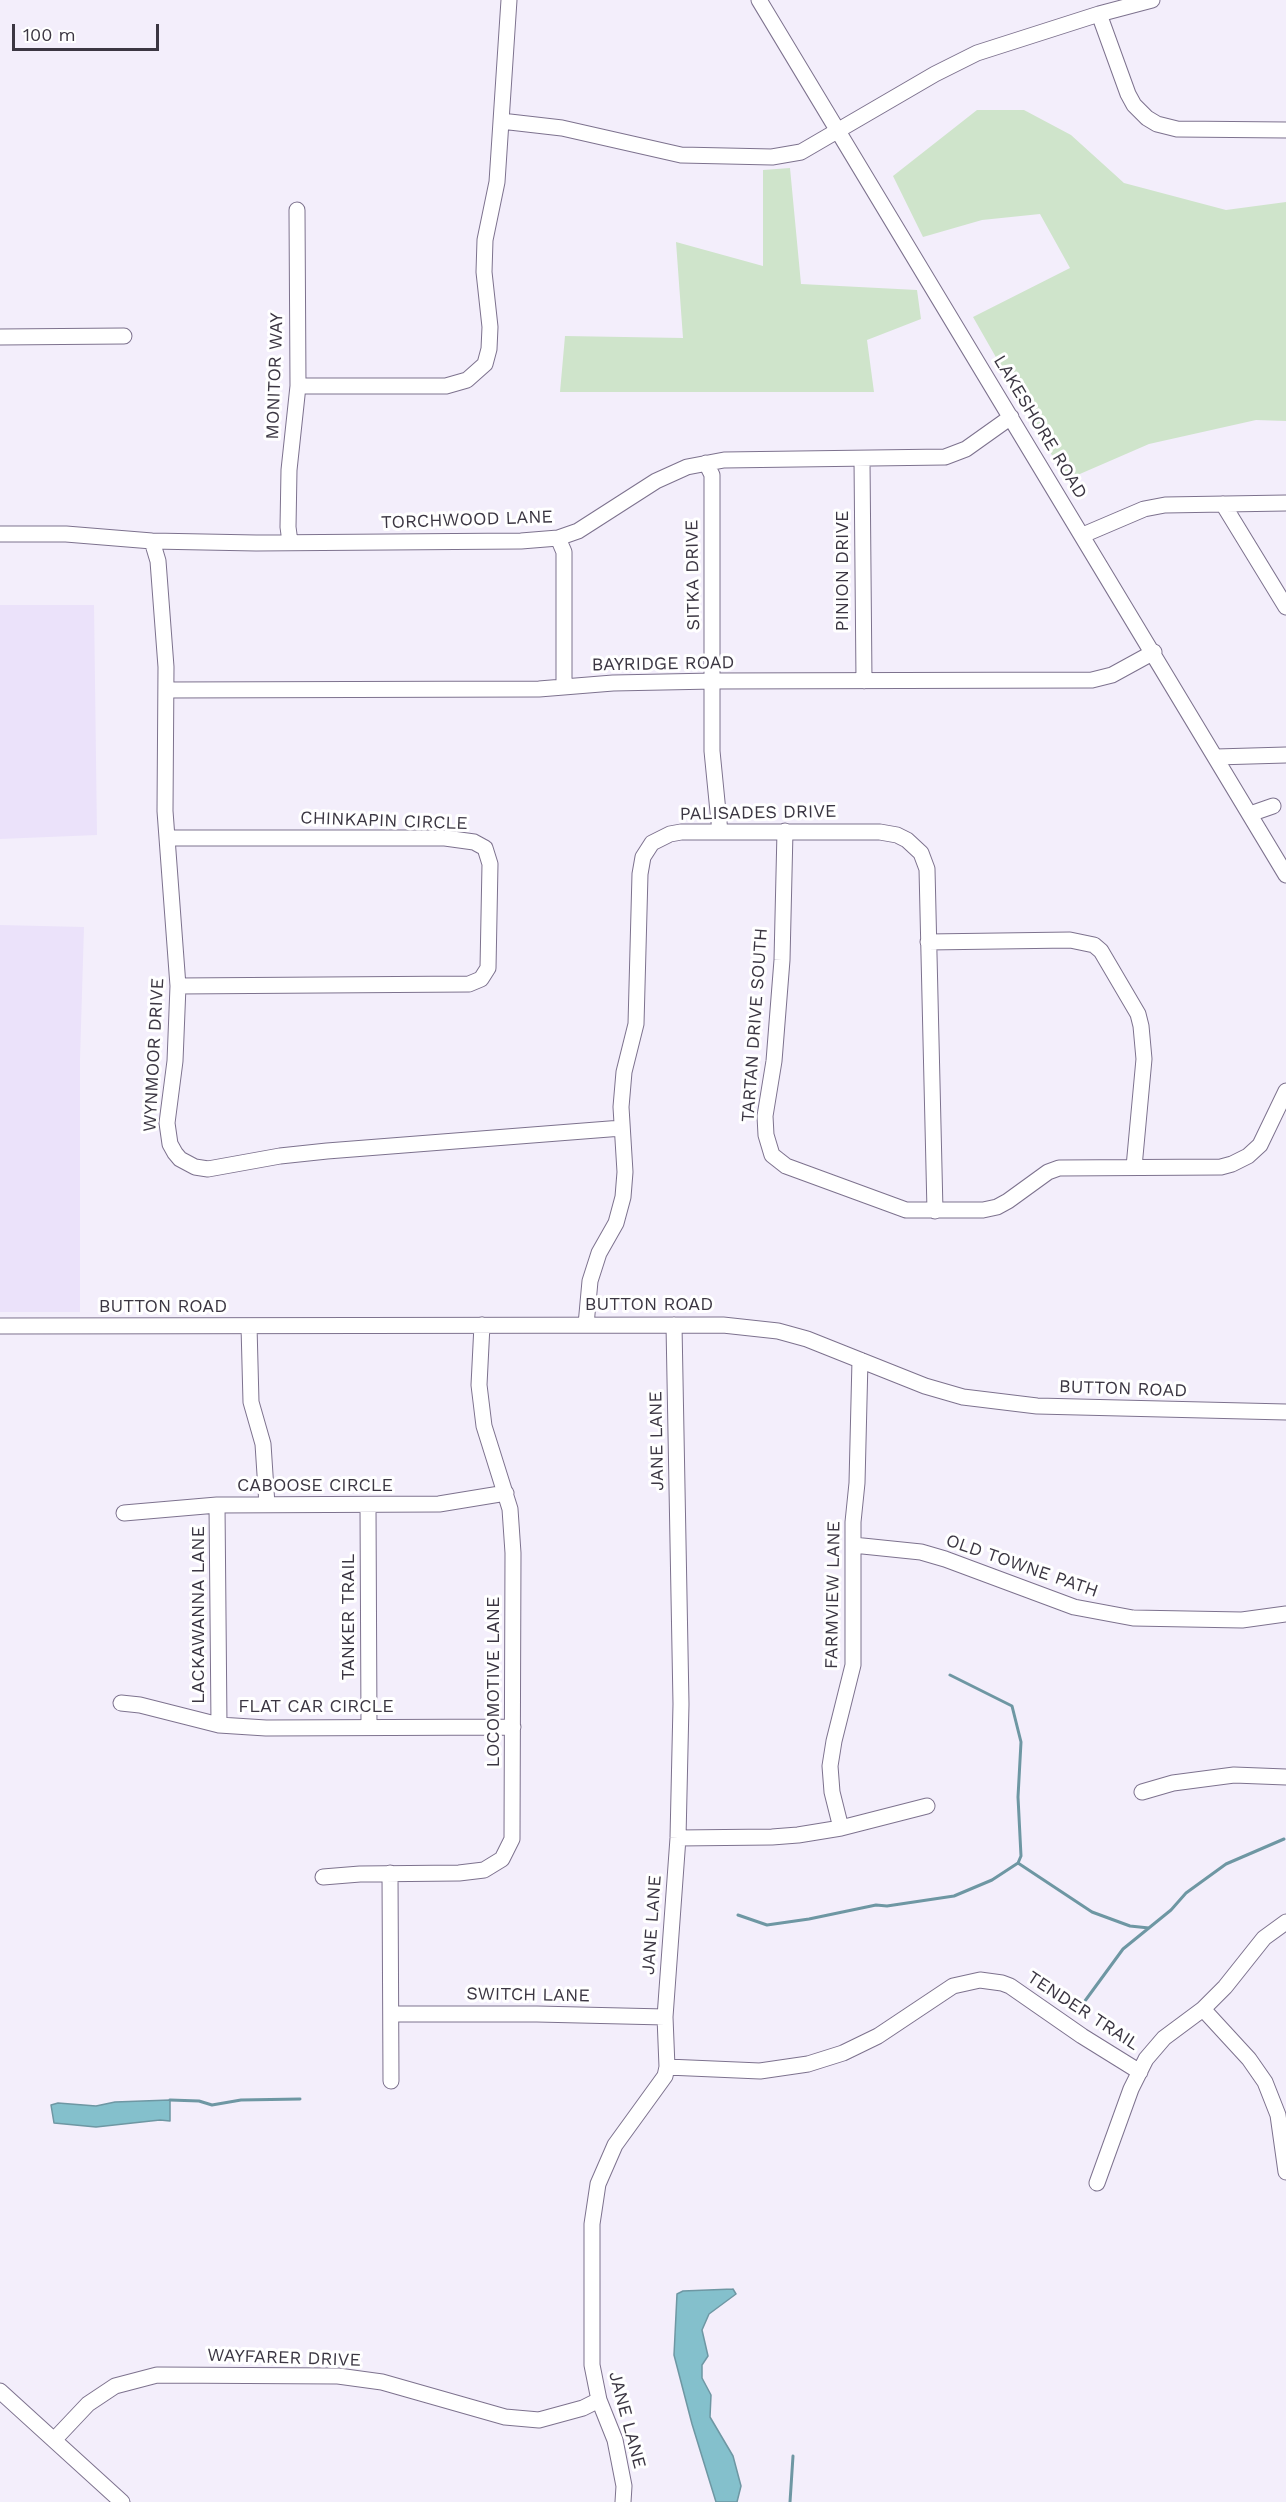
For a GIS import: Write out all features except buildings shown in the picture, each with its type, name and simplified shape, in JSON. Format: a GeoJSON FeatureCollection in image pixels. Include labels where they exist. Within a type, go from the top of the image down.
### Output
{"type":"FeatureCollection","features":[{"type":"Feature","properties":{"kind":"street"},"geometry":{"type":"LineString","coordinates":[[298,386],[446,386],[467,380],[481,369],[489,349],[490,327],[484,272],[485,240],[497,182],[510,0]]}},
{"type":"Feature","properties":{"kind":"street","name":"LAKESHORE ROAD"},"geometry":{"type":"LineString","coordinates":[[759,0],[1154,652],[1286,875]]}},
{"type":"Feature","properties":{"kind":"street"},"geometry":{"type":"LineString","coordinates":[[501,121],[562,128],[623,143],[698,157],[772,157],[801,152],[935,74],[977,53],[1099,14],[1152,0]]}},
{"type":"Feature","properties":{"kind":"street"},"geometry":{"type":"LineString","coordinates":[[1099,14],[1128,94],[1134,105],[1147,118],[1157,124],[1177,129],[1286,130]]}},
{"type":"Feature","properties":{"kind":"street","name":"MONITOR WAY"},"geometry":{"type":"LineString","coordinates":[[290,543],[289,470],[298,386],[297,210]]}},
{"type":"Feature","properties":{"kind":"street"},"geometry":{"type":"LineString","coordinates":[[0,337],[124,336]]}},
{"type":"Feature","properties":{"kind":"street","name":"TORCHWOOD LANE"},"geometry":{"type":"LineString","coordinates":[[0,534],[66,534],[152,541],[290,543],[521,541],[558,538],[578,531],[671,473],[706,463],[724,460],[862,460],[945,457],[966,449],[1011,417]]}},
{"type":"Feature","properties":{"kind":"street","name":"PINION DRIVE"},"geometry":{"type":"LineString","coordinates":[[862,460],[864,681]]}},
{"type":"Feature","properties":{"kind":"street","name":"SITKA DRIVE"},"geometry":{"type":"LineString","coordinates":[[706,463],[712,475],[714,681],[712,751],[720,832]]}},
{"type":"Feature","properties":{"kind":"street"},"geometry":{"type":"LineString","coordinates":[[1083,535],[1144,509],[1164,505],[1286,503]]}},
{"type":"Feature","properties":{"kind":"street"},"geometry":{"type":"LineString","coordinates":[[1222,504],[1286,607]]}},
{"type":"Feature","properties":{"kind":"street"},"geometry":{"type":"LineString","coordinates":[[558,538],[564,552],[564,687]]}},
{"type":"Feature","properties":{"kind":"street","name":"WYNMOOR DRIVE"},"geometry":{"type":"LineString","coordinates":[[152,541],[158,561],[166,690],[167,838],[178,986],[175,1060],[167,1124],[174,1153],[195,1167],[221,1168],[280,1156],[327,1151],[622,1128]]}},
{"type":"Feature","properties":{"kind":"street","name":"BAYRIDGE ROAD"},"geometry":{"type":"LineString","coordinates":[[166,690],[564,687],[613,682],[1092,680],[1112,675],[1154,652]]}},
{"type":"Feature","properties":{"kind":"street"},"geometry":{"type":"LineString","coordinates":[[1216,757],[1286,755]]}},
{"type":"Feature","properties":{"kind":"street"},"geometry":{"type":"LineString","coordinates":[[1250,814],[1273,806]]}},
{"type":"Feature","properties":{"kind":"street","name":"PALISADES DRIVE"},"geometry":{"type":"LineString","coordinates":[[586,1324],[590,1281],[599,1253],[616,1223],[623,1197],[625,1173],[622,1128],[624,1072],[637,1015],[640,874],[643,857],[652,843],[670,834],[785,831],[880,832],[897,835],[907,840],[921,853],[927,869],[934,1211]]}},
{"type":"Feature","properties":{"kind":"street","name":"TARTAN DRIVE SOUTH"},"geometry":{"type":"LineString","coordinates":[[785,831],[781,969],[774,1061],[765,1116],[766,1135],[772,1155],[786,1166],[879,1202],[906,1210],[934,1211]]}},
{"type":"Feature","properties":{"kind":"street","name":"CHINKAPIN CIRCLE"},"geometry":{"type":"LineString","coordinates":[[167,838],[445,838],[474,842],[485,848],[490,864],[488,968],[481,980],[469,984],[178,986]]}},
{"type":"Feature","properties":{"kind":"street"},"geometry":{"type":"LineString","coordinates":[[928,942],[1070,940],[1083,942],[1101,951],[1142,1026],[1144,1059],[1134,1167]]}},
{"type":"Feature","properties":{"kind":"street"},"geometry":{"type":"LineString","coordinates":[[934,1211],[997,1208],[1048,1172],[1059,1168],[1221,1167],[1232,1164],[1248,1156],[1260,1144],[1286,1091]]}},
{"type":"Feature","properties":{"kind":"street","name":"LOCOMOTIVE LANE"},"geometry":{"type":"LineString","coordinates":[[323,1877],[390,1873],[459,1873],[484,1870],[502,1859],[512,1839],[513,1552],[510,1509],[484,1426],[479,1385],[482,1325]]}},
{"type":"Feature","properties":{"kind":"street","name":"JANE LANE"},"geometry":{"type":"LineString","coordinates":[[623,2502],[624,2486],[615,2440],[599,2400],[592,2365],[592,2224],[598,2184],[615,2145],[665,2076],[667,2067],[665,2017],[678,1838],[681,1704],[674,1325]]}},
{"type":"Feature","properties":{"kind":"street","name":"BUTTON ROAD"},"geometry":{"type":"LineString","coordinates":[[0,1326],[723,1325],[778,1331],[807,1339],[963,1397],[1037,1406],[1286,1412]]}},
{"type":"Feature","properties":{"kind":"street"},"geometry":{"type":"LineString","coordinates":[[249,1326],[251,1402],[263,1444],[267,1505]]}},
{"type":"Feature","properties":{"kind":"street","name":"FARMVIEW LANE"},"geometry":{"type":"LineString","coordinates":[[841,1828],[832,1792],[830,1766],[853,1665],[853,1522],[857,1483],[860,1360]]}},
{"type":"Feature","properties":{"kind":"street","name":"CABOOSE CIRCLE"},"geometry":{"type":"LineString","coordinates":[[124,1513],[217,1505],[439,1504],[506,1493]]}},
{"type":"Feature","properties":{"kind":"street","name":"LACKAWANNA LANE"},"geometry":{"type":"LineString","coordinates":[[217,1505],[219,1725]]}},
{"type":"Feature","properties":{"kind":"street","name":"TANKER TRAIL"},"geometry":{"type":"LineString","coordinates":[[368,1506],[369,1727]]}},
{"type":"Feature","properties":{"kind":"street","name":"OLD TOWNE PATH"},"geometry":{"type":"LineString","coordinates":[[853,1545],[921,1552],[1074,1607],[1134,1618],[1242,1620],[1286,1614]]}},
{"type":"Feature","properties":{"kind":"street","name":"FLAT CAR CIRCLE"},"geometry":{"type":"LineString","coordinates":[[121,1703],[219,1725],[266,1728],[513,1727]]}},
{"type":"Feature","properties":{"kind":"street"},"geometry":{"type":"LineString","coordinates":[[1142,1792],[1173,1783],[1234,1775],[1286,1777]]}},
{"type":"Feature","properties":{"kind":"street"},"geometry":{"type":"LineString","coordinates":[[678,1838],[772,1837],[841,1828],[927,1806]]}},
{"type":"Feature","properties":{"kind":"street"},"geometry":{"type":"LineString","coordinates":[[390,1873],[391,2081]]}},
{"type":"Feature","properties":{"kind":"street"},"geometry":{"type":"LineString","coordinates":[[1096,2183],[1131,2089],[1146,2060],[1164,2038],[1203,2009],[1225,1987],[1264,1938],[1286,1922]]}},
{"type":"Feature","properties":{"kind":"street","name":"TENDER TRAIL"},"geometry":{"type":"LineString","coordinates":[[667,2067],[760,2071],[808,2064],[843,2053],[878,2036],[953,1986],[981,1980],[1010,1986],[1082,2036],[1140,2072]]}},
{"type":"Feature","properties":{"kind":"street"},"geometry":{"type":"LineString","coordinates":[[1203,2009],[1249,2059],[1265,2082],[1278,2115],[1286,2172]]}},
{"type":"Feature","properties":{"kind":"street","name":"SWITCH LANE"},"geometry":{"type":"LineString","coordinates":[[391,2014],[537,2013],[665,2017]]}},
{"type":"Feature","properties":{"kind":"street","name":"WAYFARER DRIVE"},"geometry":{"type":"LineString","coordinates":[[54,2440],[88,2404],[115,2386],[157,2375],[338,2376],[382,2382],[505,2417],[539,2420],[583,2408],[599,2400]]}},
{"type":"Feature","properties":{"kind":"street"},"geometry":{"type":"LineString","coordinates":[[0,2391],[122,2502]]}},
{"type":"Feature","properties":{"kind":"shaded area"},"geometry":{"type":"Polygon","coordinates":[[[0,605],[94,605],[97,835],[0,839],[0,605]]]}},
{"type":"Feature","properties":{"kind":"shaded area"},"geometry":{"type":"Polygon","coordinates":[[[0,925],[84,927],[80,1059],[80,1312],[0,1312],[0,925]]]}},
{"type":"Feature","properties":{"kind":"green space"},"geometry":{"type":"Polygon","coordinates":[[[977,110],[1024,110],[1071,135],[1124,183],[1226,210],[1286,202],[1286,421],[1256,420],[1149,444],[1066,480],[973,317],[1070,268],[1040,214],[982,220],[923,237],[893,176],[977,110]]]}},
{"type":"Feature","properties":{"kind":"green space"},"geometry":{"type":"Polygon","coordinates":[[[790,168],[801,284],[917,290],[921,319],[867,340],[874,392],[560,392],[565,336],[683,338],[676,242],[763,266],[763,170],[790,168]]]}},
{"type":"Feature","properties":{"kind":"water"},"geometry":{"type":"Polygon","coordinates":[[[170,2100],[170,2121],[160,2120],[96,2127],[54,2123],[51,2105],[58,2103],[96,2106],[115,2102],[170,2100]]]}},
{"type":"Feature","properties":{"kind":"water"},"geometry":{"type":"Polygon","coordinates":[[[733,2289],[736,2294],[709,2314],[702,2330],[708,2356],[702,2365],[702,2378],[711,2395],[710,2417],[733,2456],[741,2486],[737,2502],[716,2502],[674,2355],[677,2294],[683,2291],[733,2289]]]}},
{"type":"Feature","properties":{"kind":"waterway"},"geometry":{"type":"LineString","coordinates":[[738,1915],[767,1925],[876,1905],[887,1906],[954,1896],[992,1880],[1018,1863],[1021,1856],[1018,1797],[1021,1742],[1012,1706],[950,1675]]}},
{"type":"Feature","properties":{"kind":"waterway"},"geometry":{"type":"LineString","coordinates":[[1082,2005],[1123,1949],[1171,1910],[1186,1893],[1226,1864],[1284,1839]]}},
{"type":"Feature","properties":{"kind":"waterway"},"geometry":{"type":"LineString","coordinates":[[1018,1863],[1092,1912],[1130,1926],[1149,1928]]}},
{"type":"Feature","properties":{"kind":"waterway"},"geometry":{"type":"LineString","coordinates":[[170,2100],[199,2101],[212,2105],[241,2100],[300,2099]]}},
{"type":"Feature","properties":{"kind":"waterway"},"geometry":{"type":"LineString","coordinates":[[790,2502],[793,2456]]}}]}
